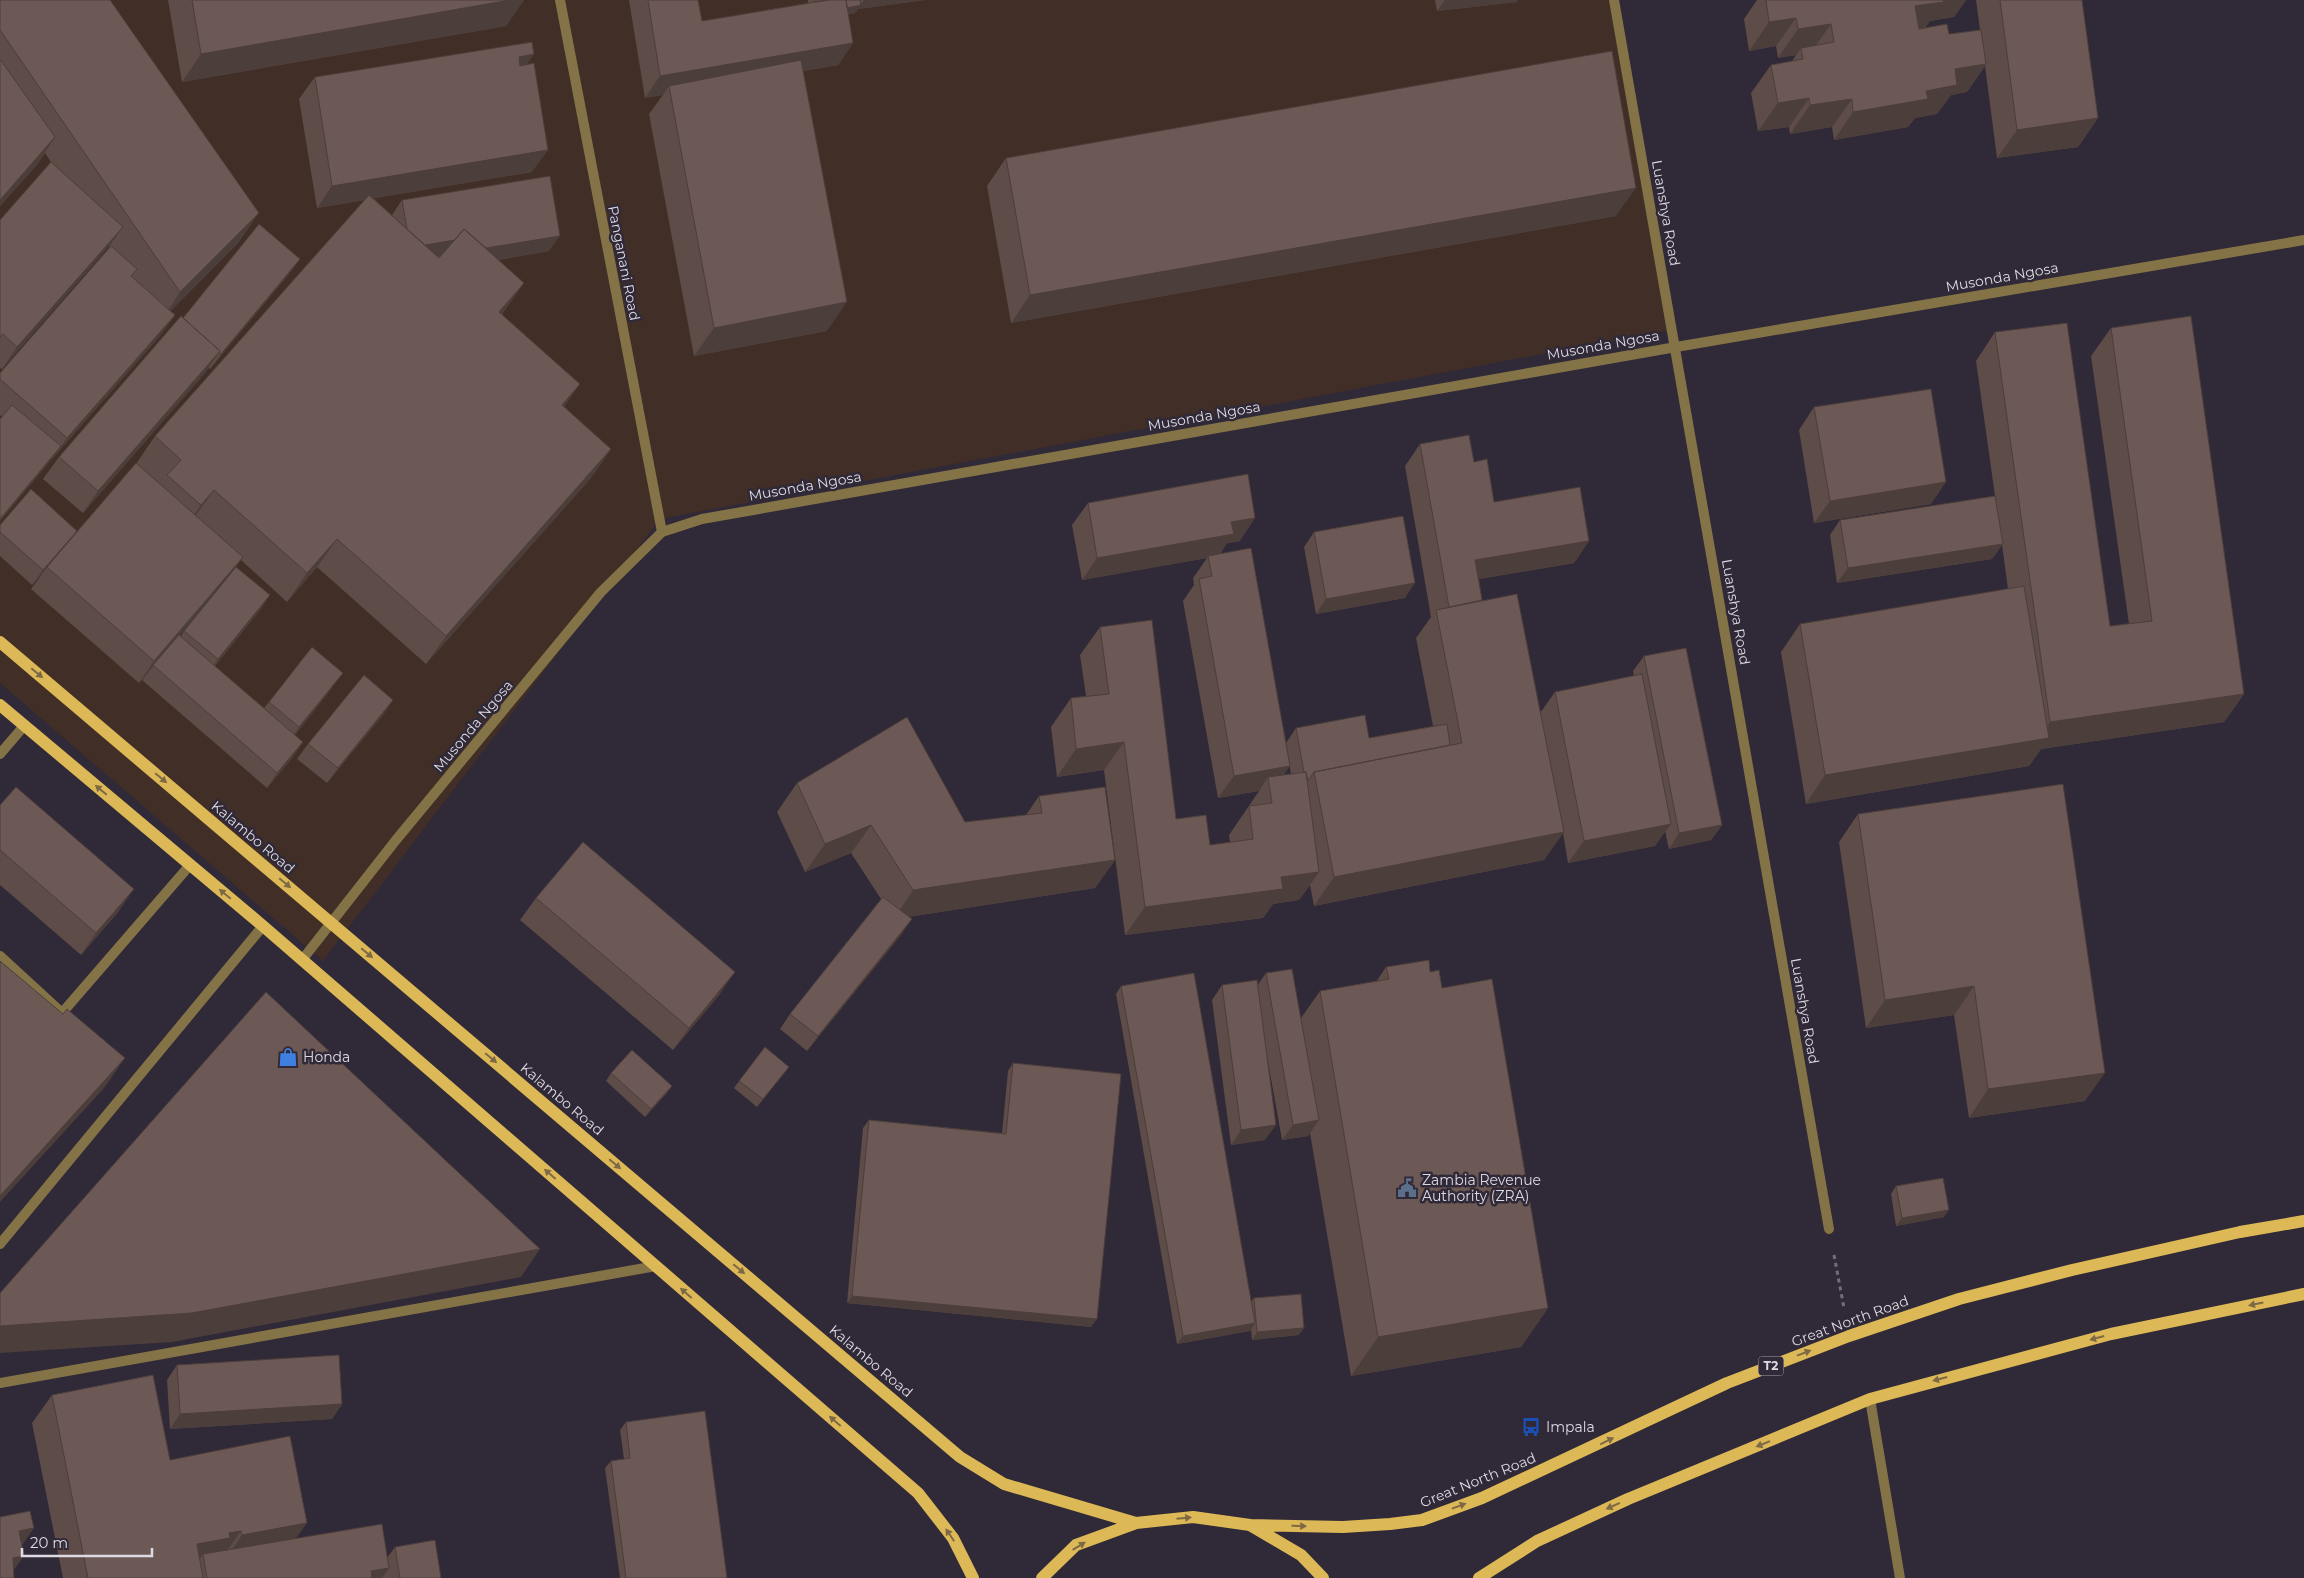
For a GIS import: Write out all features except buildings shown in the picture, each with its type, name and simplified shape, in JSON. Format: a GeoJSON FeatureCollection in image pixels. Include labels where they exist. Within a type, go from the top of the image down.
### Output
{"type":"FeatureCollection","features":[{"type":"Feature","properties":{"kind":"main road","name":"Kalambo Road"},"geometry":{"type":"LineString","coordinates":[[0,642],[960,1457],[1004,1484],[1136,1522]]}},
{"type":"Feature","properties":{"kind":"main road"},"geometry":{"type":"LineString","coordinates":[[0,705],[302,960],[918,1493],[953,1538],[973,1578]]}},
{"type":"Feature","properties":{"kind":"main road","name":"Great North Road"},"geometry":{"type":"LineString","coordinates":[[1250,1526],[1343,1527],[1422,1520],[1491,1494],[1727,1383],[1849,1336],[1959,1299],[2072,1270],[2240,1232],[2304,1221]]}},
{"type":"Feature","properties":{"kind":"main road"},"geometry":{"type":"LineString","coordinates":[[1479,1578],[1537,1541],[1628,1499],[1870,1399],[2111,1334],[2304,1294]]}},
{"type":"Feature","properties":{"kind":"main road"},"geometry":{"type":"LineString","coordinates":[[1042,1578],[1076,1545],[1136,1522],[1193,1517],[1250,1526],[1301,1555],[1323,1578]]}},
{"type":"Feature","properties":{"kind":"street","name":"Panganani Road"},"geometry":{"type":"LineString","coordinates":[[560,0],[662,532]]}},
{"type":"Feature","properties":{"kind":"street","name":"Luanshya Road"},"geometry":{"type":"LineString","coordinates":[[1614,0],[1829,1229]]}},
{"type":"Feature","properties":{"kind":"street","name":"Musonda Ngosa"},"geometry":{"type":"LineString","coordinates":[[302,960],[330,922],[601,592],[662,532],[702,518],[1676,346],[2304,240]]}},
{"type":"Feature","properties":{"kind":"street"},"geometry":{"type":"LineString","coordinates":[[0,754],[24,726]]}},
{"type":"Feature","properties":{"kind":"street"},"geometry":{"type":"LineString","coordinates":[[0,956],[62,1013],[190,865]]}},
{"type":"Feature","properties":{"kind":"street"},"geometry":{"type":"LineString","coordinates":[[0,1244],[262,926]]}},
{"type":"Feature","properties":{"kind":"street"},"geometry":{"type":"LineString","coordinates":[[0,1383],[656,1266]]}},
{"type":"Feature","properties":{"kind":"street"},"geometry":{"type":"LineString","coordinates":[[1870,1399],[1900,1578]]}},
{"type":"Feature","properties":{"kind":"path"},"geometry":{"type":"LineString","coordinates":[[1829,1229],[1849,1336]]}},
{"type":"Feature","properties":{"kind":"shaded area"},"geometry":{"type":"Polygon","coordinates":[[[0,0],[1617,0],[1676,329],[660,519],[323,961],[0,683],[0,0]]]}},
{"type":"Feature","properties":{"kind":"place","name":"Honda"},"geometry":{"type":"Point","coordinates":[288,1057]}},
{"type":"Feature","properties":{"kind":"place","name":"Zambia Revenue Authority (ZRA)"},"geometry":{"type":"Point","coordinates":[1407,1188]}},
{"type":"Feature","properties":{"kind":"place","name":"Impala"},"geometry":{"type":"Point","coordinates":[1531,1427]}}]}
